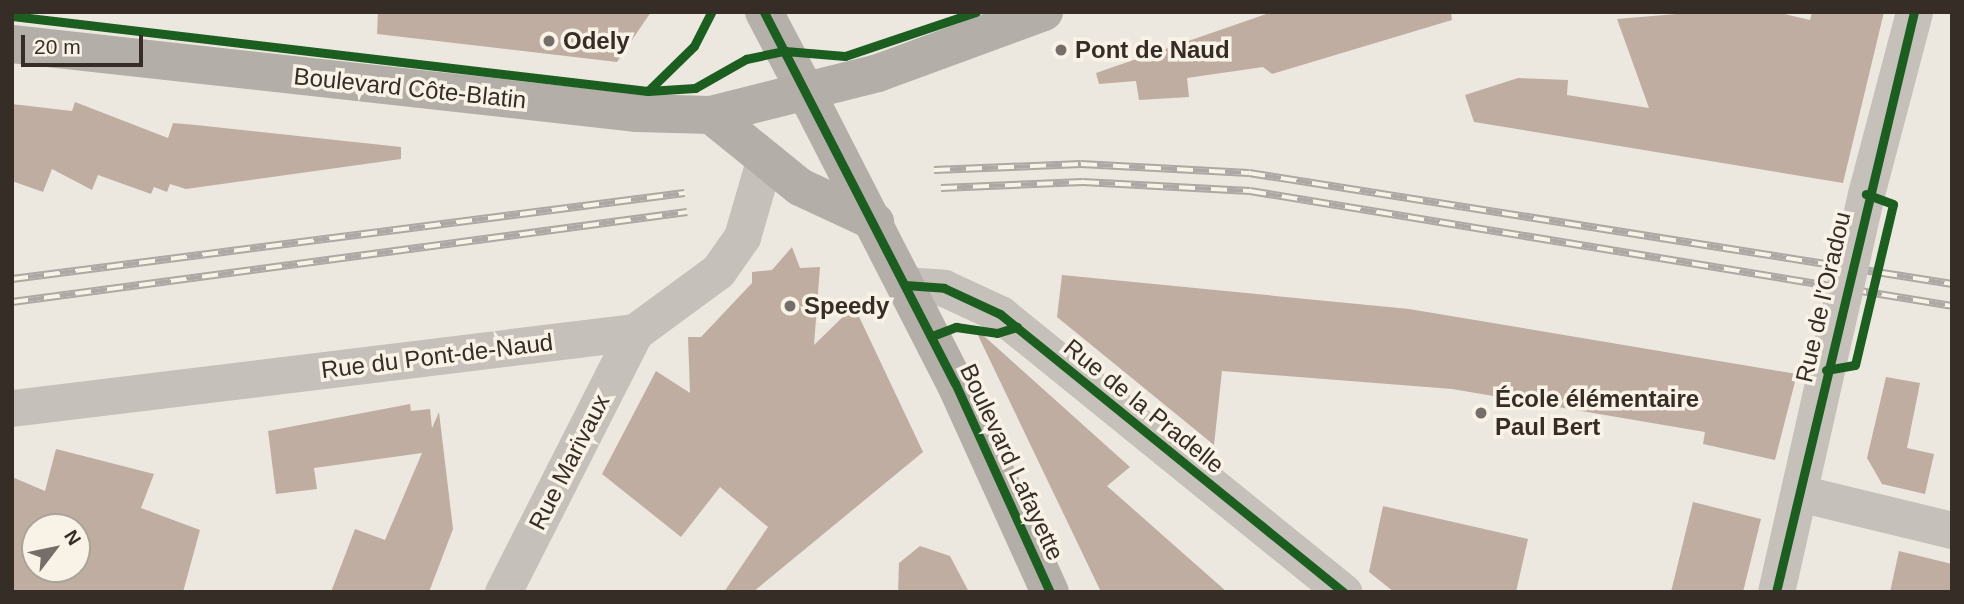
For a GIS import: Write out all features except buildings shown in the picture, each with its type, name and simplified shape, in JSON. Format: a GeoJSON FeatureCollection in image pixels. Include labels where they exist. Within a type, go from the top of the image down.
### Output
{"type":"FeatureCollection","features":[{"type":"Feature","properties":{"kind":"main road","name":"Boulevard Lafayette"},"geometry":{"type":"LineString","coordinates":[[764,12],[875,222],[1050,592]]}},
{"type":"Feature","properties":{"kind":"main road","name":"Boulevard Côte-Blatin"},"geometry":{"type":"LineString","coordinates":[[12,44],[637,113],[711,116],[878,73],[1043,12]]}},
{"type":"Feature","properties":{"kind":"main road"},"geometry":{"type":"LineString","coordinates":[[711,116],[800,187],[875,222]]}},
{"type":"Feature","properties":{"kind":"street","name":"Rue de l'Oradou"},"geometry":{"type":"LineString","coordinates":[[1776,592],[1866,194],[1914,12]]}},
{"type":"Feature","properties":{"kind":"street","name":"Rue du Pont-de-Naud"},"geometry":{"type":"LineString","coordinates":[[12,408],[635,332],[718,271],[742,237],[765,158]]}},
{"type":"Feature","properties":{"kind":"street","name":"Rue de la Pradelle"},"geometry":{"type":"LineString","coordinates":[[905,285],[944,288],[1000,314],[1343,592]]}},
{"type":"Feature","properties":{"kind":"street","name":"Rue Marivaux"},"geometry":{"type":"LineString","coordinates":[[503,592],[635,332]]}},
{"type":"Feature","properties":{"kind":"street"},"geometry":{"type":"LineString","coordinates":[[1799,494],[1952,530]]}},
{"type":"Feature","properties":{"kind":"railway"},"geometry":{"type":"LineString","coordinates":[[934,170],[1081,164],[1249,173],[1952,284]]}},
{"type":"Feature","properties":{"kind":"railway"},"geometry":{"type":"LineString","coordinates":[[941,188],[1083,182],[1250,191],[1952,306]]}},
{"type":"Feature","properties":{"kind":"railway"},"geometry":{"type":"LineString","coordinates":[[12,279],[685,193]]}},
{"type":"Feature","properties":{"kind":"railway"},"geometry":{"type":"LineString","coordinates":[[12,302],[687,212]]}},
{"type":"Feature","properties":{"kind":"cycle path"},"geometry":{"type":"LineString","coordinates":[[648,91],[694,46],[711,12]]}},
{"type":"Feature","properties":{"kind":"cycle path"},"geometry":{"type":"LineString","coordinates":[[764,12],[955,383],[1050,592]]}},
{"type":"Feature","properties":{"kind":"cycle path"},"geometry":{"type":"LineString","coordinates":[[12,16],[648,91],[695,88],[746,59],[785,51],[845,56],[976,12]]}},
{"type":"Feature","properties":{"kind":"cycle path"},"geometry":{"type":"LineString","coordinates":[[1776,592],[1914,12]]}},
{"type":"Feature","properties":{"kind":"cycle path"},"geometry":{"type":"LineString","coordinates":[[1826,370],[1855,365],[1893,204],[1866,194]]}},
{"type":"Feature","properties":{"kind":"cycle path"},"geometry":{"type":"LineString","coordinates":[[905,285],[944,288],[1000,314],[1343,592]]}},
{"type":"Feature","properties":{"kind":"cycle path"},"geometry":{"type":"LineString","coordinates":[[932,336],[956,327],[997,333],[1017,327]]}},
{"type":"Feature","properties":{"kind":"place","name":"Odely"},"geometry":{"type":"Point","coordinates":[549,41]}},
{"type":"Feature","properties":{"kind":"place","name":"Pont de Naud"},"geometry":{"type":"Point","coordinates":[1061,50]}},
{"type":"Feature","properties":{"kind":"place","name":"Speedy"},"geometry":{"type":"Point","coordinates":[790,306]}},
{"type":"Feature","properties":{"kind":"place","name":"École élémentaire Paul Bert"},"geometry":{"type":"Point","coordinates":[1481,413]}}]}
